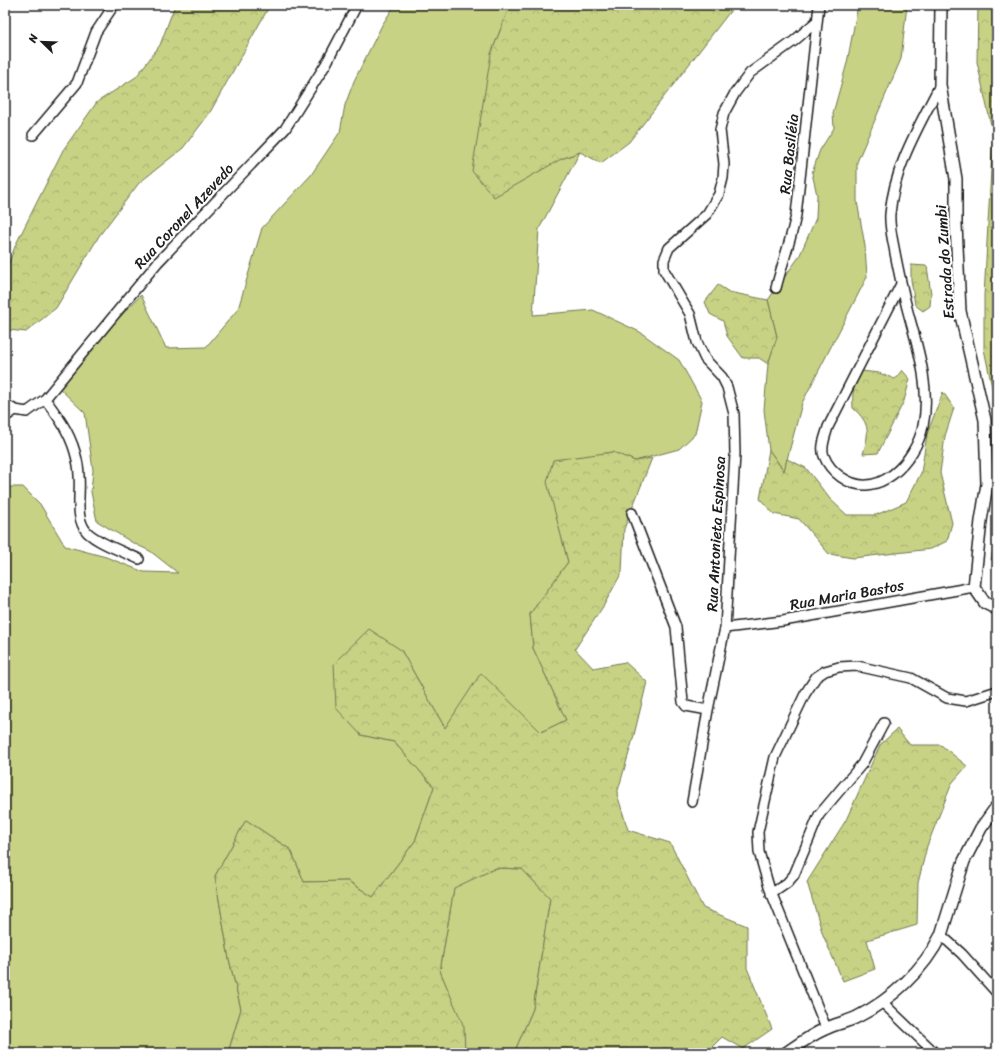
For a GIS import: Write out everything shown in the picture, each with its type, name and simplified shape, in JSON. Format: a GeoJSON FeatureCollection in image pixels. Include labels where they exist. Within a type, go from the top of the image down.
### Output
{"type":"FeatureCollection","features":[{"type":"Feature","properties":{"kind":"street"},"geometry":{"type":"LineString","coordinates":[[33,135],[77,83],[96,32],[114,5]]}},
{"type":"Feature","properties":{"kind":"street","name":"Rua Coronel Azevedo"},"geometry":{"type":"LineString","coordinates":[[15,410],[27,412],[45,399],[158,262],[285,129],[326,64],[357,5]]}},
{"type":"Feature","properties":{"kind":"street","name":"Rua Basiléia"},"geometry":{"type":"LineString","coordinates":[[776,288],[796,215],[819,5]]}},
{"type":"Feature","properties":{"kind":"street","name":"Estrada do Zumbi"},"geometry":{"type":"LineString","coordinates":[[941,5],[940,85],[956,179],[956,224],[960,311],[985,420],[988,484],[981,521],[974,587]]}},
{"type":"Feature","properties":{"kind":"street","name":"Rua Antonieta Espinosa"},"geometry":{"type":"LineString","coordinates":[[692,802],[708,710],[725,628],[735,454],[734,414],[727,387],[722,377],[704,359],[697,342],[690,314],[664,270],[664,260],[669,248],[707,214],[719,194],[723,178],[723,150],[720,130],[724,113],[735,93],[750,74],[794,41],[817,21]]}},
{"type":"Feature","properties":{"kind":"street"},"geometry":{"type":"LineString","coordinates":[[901,284],[828,427],[823,444],[824,456],[833,471],[848,482],[866,485],[888,479],[900,469],[915,448],[923,426],[925,404],[918,344],[901,284],[890,216],[894,190],[905,154],[940,85]]}},
{"type":"Feature","properties":{"kind":"street"},"geometry":{"type":"LineString","coordinates":[[45,399],[67,431],[75,452],[80,476],[80,514],[82,525],[87,532],[95,537],[139,558]]}},
{"type":"Feature","properties":{"kind":"street"},"geometry":{"type":"LineString","coordinates":[[5,404],[15,410],[5,417]]}},
{"type":"Feature","properties":{"kind":"street"},"geometry":{"type":"LineString","coordinates":[[632,513],[676,627],[683,702],[686,706],[708,710]]}},
{"type":"Feature","properties":{"kind":"street"},"geometry":{"type":"LineString","coordinates":[[974,587],[985,603],[997,609]]}},
{"type":"Feature","properties":{"kind":"street","name":"Rua Maria Bastos"},"geometry":{"type":"LineString","coordinates":[[725,628],[791,620],[974,587]]}},
{"type":"Feature","properties":{"kind":"street"},"geometry":{"type":"LineString","coordinates":[[826,1028],[772,894],[759,852],[758,832],[776,757],[804,694],[816,677],[839,667],[857,666],[911,678],[947,698],[966,701],[997,691]]}},
{"type":"Feature","properties":{"kind":"street"},"geometry":{"type":"LineString","coordinates":[[772,894],[788,883],[794,875],[819,815],[862,764],[884,723]]}},
{"type":"Feature","properties":{"kind":"street"},"geometry":{"type":"LineString","coordinates":[[786,1053],[802,1041],[826,1028],[856,1018],[882,1002],[916,973],[933,950],[941,935],[964,861],[981,828],[997,806]]}},
{"type":"Feature","properties":{"kind":"street"},"geometry":{"type":"LineString","coordinates":[[941,935],[962,954],[997,993]]}},
{"type":"Feature","properties":{"kind":"street"},"geometry":{"type":"LineString","coordinates":[[882,1002],[935,1053]]}},
{"type":"Feature","properties":{"kind":"green space"},"geometry":{"type":"Polygon","coordinates":[[[175,5],[270,5],[209,114],[183,148],[139,183],[99,236],[56,308],[26,332],[9,330],[5,333],[5,273],[16,244],[63,150],[97,102],[136,77],[160,45],[175,5]]]}},
{"type":"Feature","properties":{"kind":"green space"},"geometry":{"type":"Polygon","coordinates":[[[395,5],[510,5],[491,54],[561,159],[580,152],[539,229],[533,315],[593,310],[640,332],[679,360],[702,401],[695,434],[679,449],[635,461],[613,452],[548,482],[568,562],[530,614],[533,648],[566,720],[541,732],[445,728],[401,650],[361,735],[394,742],[434,787],[415,841],[373,897],[348,881],[304,882],[291,850],[246,820],[215,876],[229,959],[241,1009],[228,1053],[5,1053],[5,492],[8,487],[23,487],[40,504],[65,546],[106,557],[144,572],[178,573],[150,551],[133,543],[97,521],[91,492],[93,470],[85,413],[55,384],[141,295],[166,348],[206,347],[238,309],[262,228],[311,175],[340,132],[345,105],[354,81],[382,25],[395,5]]]}},
{"type":"Feature","properties":{"kind":"green space"},"geometry":{"type":"Polygon","coordinates":[[[510,5],[735,5],[629,142],[601,163],[580,152],[561,159],[494,197],[472,171],[491,54],[510,5]]]}},
{"type":"Feature","properties":{"kind":"green space"},"geometry":{"type":"Polygon","coordinates":[[[858,5],[907,5],[901,59],[857,162],[857,201],[865,246],[867,277],[802,403],[784,471],[769,450],[764,410],[768,364],[777,337],[768,300],[799,257],[816,218],[817,195],[812,173],[820,150],[834,128],[833,113],[847,63],[858,5]]]}},
{"type":"Feature","properties":{"kind":"green space"},"geometry":{"type":"Polygon","coordinates":[[[978,5],[997,5],[997,411],[984,349],[984,296],[993,134],[977,62],[978,5]]]}},
{"type":"Feature","properties":{"kind":"green space"},"geometry":{"type":"Polygon","coordinates":[[[911,265],[927,266],[931,294],[930,306],[923,311],[915,305],[911,280],[911,265]]]}},
{"type":"Feature","properties":{"kind":"green space"},"geometry":{"type":"Polygon","coordinates":[[[718,285],[729,292],[768,300],[777,337],[768,364],[759,358],[743,358],[727,336],[723,321],[710,314],[705,302],[718,285]]]}},
{"type":"Feature","properties":{"kind":"green space"},"geometry":{"type":"Polygon","coordinates":[[[902,370],[910,379],[904,401],[878,453],[863,454],[867,434],[866,424],[853,408],[854,389],[858,376],[861,371],[879,373],[895,379],[902,370]]]}},
{"type":"Feature","properties":{"kind":"green space"},"geometry":{"type":"Polygon","coordinates":[[[943,392],[954,408],[945,436],[940,473],[952,523],[947,541],[931,549],[853,558],[829,554],[799,519],[774,514],[760,499],[769,450],[784,471],[787,459],[806,468],[830,499],[847,515],[876,515],[906,502],[921,473],[927,434],[943,392]]]}},
{"type":"Feature","properties":{"kind":"green space"},"geometry":{"type":"Polygon","coordinates":[[[613,452],[635,461],[652,458],[624,529],[622,572],[604,605],[575,649],[593,668],[625,662],[647,682],[633,739],[617,794],[628,830],[670,843],[703,908],[747,926],[747,968],[772,1029],[743,1049],[722,1037],[706,1053],[514,1053],[533,1009],[550,898],[522,869],[496,868],[454,888],[440,971],[464,1027],[465,1053],[228,1053],[241,1009],[229,959],[215,876],[246,820],[291,850],[304,882],[348,881],[373,897],[415,841],[434,787],[394,742],[361,735],[336,708],[334,663],[369,629],[401,650],[445,728],[481,673],[541,732],[566,720],[533,648],[530,614],[568,562],[547,482],[553,460],[613,452]]]}},
{"type":"Feature","properties":{"kind":"green space"},"geometry":{"type":"Polygon","coordinates":[[[997,525],[997,558],[991,560],[997,525]]]}},
{"type":"Feature","properties":{"kind":"green space"},"geometry":{"type":"Polygon","coordinates":[[[897,729],[910,745],[941,745],[967,766],[952,783],[927,846],[918,883],[917,925],[867,940],[875,969],[843,981],[823,935],[807,882],[846,820],[880,745],[897,729]]]}},
{"type":"Feature","properties":{"kind":"green space"},"geometry":{"type":"Polygon","coordinates":[[[496,868],[522,869],[550,898],[533,1009],[514,1053],[465,1053],[463,1027],[440,971],[454,887],[496,868]]]}},
{"type":"Feature","properties":{"kind":"green space"},"geometry":{"type":"Polygon","coordinates":[[[997,883],[997,925],[994,897],[997,883]]]}}]}
